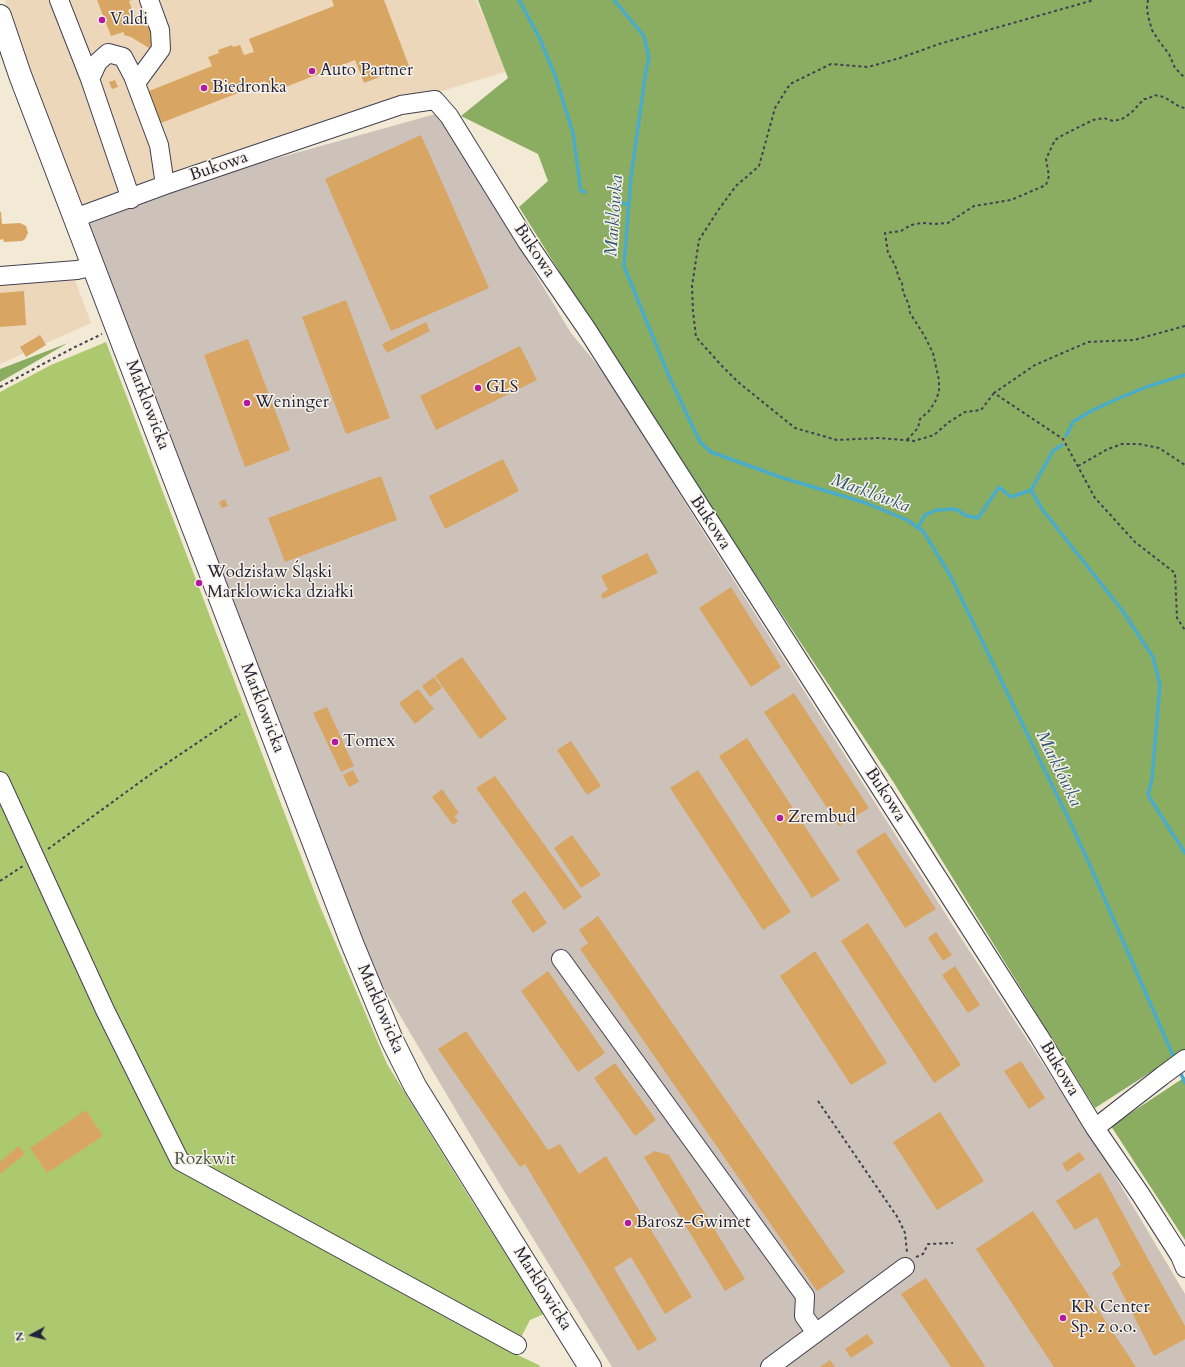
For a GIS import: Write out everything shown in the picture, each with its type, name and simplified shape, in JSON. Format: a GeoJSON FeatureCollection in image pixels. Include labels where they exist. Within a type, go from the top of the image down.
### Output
{"type":"FeatureCollection","features":[{"type":"Feature","properties":{"kind":"main road","name":"Marklowicka"},"geometry":{"type":"LineString","coordinates":[[0,16],[20,75],[352,942],[392,1040],[419,1092],[590,1367]]}},
{"type":"Feature","properties":{"kind":"lane"},"geometry":{"type":"LineString","coordinates":[[59,0],[90,79],[131,199]]}},
{"type":"Feature","properties":{"kind":"lane"},"geometry":{"type":"LineString","coordinates":[[136,83],[161,49],[160,30],[149,0]]}},
{"type":"Feature","properties":{"kind":"lane"},"geometry":{"type":"LineString","coordinates":[[90,79],[98,62],[108,53],[123,57],[136,83],[159,145],[165,185]]}},
{"type":"Feature","properties":{"kind":"lane","name":"Bukowa"},"geometry":{"type":"LineString","coordinates":[[75,218],[131,199],[165,185],[401,104],[435,100],[449,116],[527,242],[594,341],[1030,1022],[1096,1128],[1180,1256],[1185,1268]]}},
{"type":"Feature","properties":{"kind":"lane"},"geometry":{"type":"LineString","coordinates":[[0,276],[77,270],[94,266]]}},
{"type":"Feature","properties":{"kind":"lane"},"geometry":{"type":"LineString","coordinates":[[0,781],[105,1010],[180,1161],[517,1345]]}},
{"type":"Feature","properties":{"kind":"lane"},"geometry":{"type":"LineString","coordinates":[[561,959],[805,1296],[804,1316],[816,1334]]}},
{"type":"Feature","properties":{"kind":"lane"},"geometry":{"type":"LineString","coordinates":[[1096,1128],[1185,1059]]}},
{"type":"Feature","properties":{"kind":"lane"},"geometry":{"type":"LineString","coordinates":[[770,1367],[816,1334],[906,1264]]}},
{"type":"Feature","properties":{"kind":"path"},"geometry":{"type":"LineString","coordinates":[[1094,0],[939,44],[900,58],[868,67],[831,64],[790,84],[775,108],[758,166],[736,186],[699,240],[692,286],[692,311],[696,336],[734,378],[765,405],[795,428],[837,440],[878,438],[914,441],[934,435],[949,422],[965,412],[981,410],[994,393],[1035,365],[1088,342],[1134,340],[1185,326]]}},
{"type":"Feature","properties":{"kind":"path"},"geometry":{"type":"LineString","coordinates":[[1148,0],[1148,16],[1152,30],[1158,41],[1169,54],[1175,68],[1185,78]]}},
{"type":"Feature","properties":{"kind":"path"},"geometry":{"type":"LineString","coordinates":[[907,440],[918,428],[920,420],[935,402],[939,392],[939,380],[933,354],[924,335],[910,313],[909,305],[903,292],[902,283],[895,265],[888,253],[885,233],[901,230],[922,223],[948,223],[967,209],[974,206],[1011,200],[1046,185],[1049,176],[1046,159],[1055,140],[1093,120],[1104,118],[1113,121],[1122,119],[1131,113],[1144,99],[1148,99],[1154,95],[1164,97],[1180,107],[1185,108]]}},
{"type":"Feature","properties":{"kind":"path"},"geometry":{"type":"LineString","coordinates":[[0,387],[73,348],[117,327]]}},
{"type":"Feature","properties":{"kind":"path"},"geometry":{"type":"LineString","coordinates":[[994,393],[1063,439],[1095,498],[1136,542],[1175,573],[1177,618],[1185,630]]}},
{"type":"Feature","properties":{"kind":"path"},"geometry":{"type":"LineString","coordinates":[[1078,466],[1108,449],[1122,444],[1139,444],[1159,448],[1185,465]]}},
{"type":"Feature","properties":{"kind":"path"},"geometry":{"type":"LineString","coordinates":[[0,882],[36,858],[151,774],[240,714]]}},
{"type":"Feature","properties":{"kind":"path"},"geometry":{"type":"LineString","coordinates":[[818,1100],[898,1218],[905,1233],[906,1264],[923,1254],[928,1244],[953,1243]]}},
{"type":"Feature","properties":{"kind":"shaded area"},"geometry":{"type":"Polygon","coordinates":[[[5,0],[476,0],[508,71],[323,127],[81,206],[29,74],[5,0]]]}},
{"type":"Feature","properties":{"kind":"shaded area"},"geometry":{"type":"Polygon","coordinates":[[[439,113],[571,333],[609,379],[697,522],[952,924],[1108,1164],[1185,1294],[1185,1367],[612,1367],[496,1178],[366,958],[83,226],[224,173],[439,113]]]}},
{"type":"Feature","properties":{"kind":"shaded area"},"geometry":{"type":"Polygon","coordinates":[[[75,280],[91,323],[0,364],[0,285],[75,280]]]}},
{"type":"Feature","properties":{"kind":"green space"},"geometry":{"type":"Polygon","coordinates":[[[478,0],[1185,0],[1185,1049],[1095,1108],[894,783],[601,338],[519,207],[548,181],[538,154],[461,116],[508,78],[478,0]]]}},
{"type":"Feature","properties":{"kind":"green space","name":"Rozkwit"},"geometry":{"type":"Polygon","coordinates":[[[106,342],[319,904],[387,1064],[544,1314],[530,1320],[513,1353],[539,1365],[540,1367],[0,1367],[0,392],[51,365],[106,342]]]}},
{"type":"Feature","properties":{"kind":"green space"},"geometry":{"type":"Polygon","coordinates":[[[68,343],[0,382],[0,369],[68,343]]]}},
{"type":"Feature","properties":{"kind":"green space"},"geometry":{"type":"Polygon","coordinates":[[[1185,1077],[1185,1240],[1111,1126],[1185,1077]]]}},
{"type":"Feature","properties":{"kind":"building"},"geometry":{"type":"Polygon","coordinates":[[[97,0],[132,0],[129,1],[134,15],[158,36],[149,48],[131,37],[124,35],[123,32],[111,36],[97,0]]]}},
{"type":"Feature","properties":{"kind":"building"},"geometry":{"type":"Polygon","coordinates":[[[332,0],[384,0],[409,66],[364,83],[355,60],[270,93],[265,81],[255,84],[256,86],[161,123],[149,91],[212,66],[208,57],[219,53],[218,50],[232,45],[233,47],[240,45],[244,55],[254,52],[249,39],[334,6],[332,0]]]}},
{"type":"Feature","properties":{"kind":"building"},"geometry":{"type":"Polygon","coordinates":[[[115,80],[118,87],[112,89],[109,82],[115,80]]]}},
{"type":"Feature","properties":{"kind":"building"},"geometry":{"type":"Polygon","coordinates":[[[421,135],[489,288],[391,331],[325,179],[421,135]]]}},
{"type":"Feature","properties":{"kind":"building"},"geometry":{"type":"Polygon","coordinates":[[[0,212],[2,224],[20,223],[26,226],[28,233],[25,239],[22,241],[4,242],[3,239],[0,240],[0,212]]]}},
{"type":"Feature","properties":{"kind":"building"},"geometry":{"type":"Polygon","coordinates":[[[24,291],[26,325],[0,327],[0,293],[24,291]]]}},
{"type":"Feature","properties":{"kind":"building"},"geometry":{"type":"Polygon","coordinates":[[[346,300],[390,418],[346,434],[302,317],[346,300]]]}},
{"type":"Feature","properties":{"kind":"building"},"geometry":{"type":"Polygon","coordinates":[[[426,322],[430,331],[387,353],[382,344],[426,322]]]}},
{"type":"Feature","properties":{"kind":"building"},"geometry":{"type":"Polygon","coordinates":[[[40,335],[46,345],[26,357],[20,347],[40,335]]]}},
{"type":"Feature","properties":{"kind":"building","name":"Weninger"},"geometry":{"type":"Polygon","coordinates":[[[248,339],[290,450],[245,467],[204,355],[248,339]]]}},
{"type":"Feature","properties":{"kind":"building","name":"GLS"},"geometry":{"type":"Polygon","coordinates":[[[520,346],[537,380],[436,430],[420,396],[520,346]]]}},
{"type":"Feature","properties":{"kind":"building"},"geometry":{"type":"Polygon","coordinates":[[[503,459],[519,491],[445,529],[429,496],[503,459]]]}},
{"type":"Feature","properties":{"kind":"building"},"geometry":{"type":"Polygon","coordinates":[[[381,476],[397,520],[285,562],[268,518],[381,476]]]}},
{"type":"Feature","properties":{"kind":"building"},"geometry":{"type":"Polygon","coordinates":[[[225,499],[228,506],[222,508],[219,502],[225,499]]]}},
{"type":"Feature","properties":{"kind":"building"},"geometry":{"type":"Polygon","coordinates":[[[647,553],[658,573],[603,599],[601,594],[608,590],[601,576],[647,553]]]}},
{"type":"Feature","properties":{"kind":"building"},"geometry":{"type":"Polygon","coordinates":[[[731,587],[781,667],[751,687],[699,608],[731,587]]]}},
{"type":"Feature","properties":{"kind":"building"},"geometry":{"type":"Polygon","coordinates":[[[462,657],[507,719],[480,739],[435,676],[462,657]]]}},
{"type":"Feature","properties":{"kind":"building"},"geometry":{"type":"Polygon","coordinates":[[[434,677],[442,688],[430,697],[422,686],[434,677]]]}},
{"type":"Feature","properties":{"kind":"building"},"geometry":{"type":"Polygon","coordinates":[[[418,689],[434,709],[415,724],[399,703],[418,689]]]}},
{"type":"Feature","properties":{"kind":"building"},"geometry":{"type":"Polygon","coordinates":[[[794,693],[869,808],[839,826],[764,712],[794,693]]]}},
{"type":"Feature","properties":{"kind":"building"},"geometry":{"type":"Polygon","coordinates":[[[327,707],[354,766],[341,772],[313,713],[327,707]]]}},
{"type":"Feature","properties":{"kind":"building","name":"Zrembud"},"geometry":{"type":"Polygon","coordinates":[[[747,738],[840,880],[812,898],[719,756],[747,738]]]}},
{"type":"Feature","properties":{"kind":"building"},"geometry":{"type":"Polygon","coordinates":[[[571,741],[601,786],[587,795],[557,750],[571,741]]]}},
{"type":"Feature","properties":{"kind":"building"},"geometry":{"type":"Polygon","coordinates":[[[353,770],[359,782],[349,787],[343,775],[353,770]]]}},
{"type":"Feature","properties":{"kind":"building"},"geometry":{"type":"Polygon","coordinates":[[[698,770],[791,912],[763,930],[670,788],[698,770]]]}},
{"type":"Feature","properties":{"kind":"building"},"geometry":{"type":"Polygon","coordinates":[[[495,776],[582,897],[564,910],[476,788],[495,776]]]}},
{"type":"Feature","properties":{"kind":"building"},"geometry":{"type":"Polygon","coordinates":[[[442,789],[459,813],[454,816],[458,821],[453,825],[432,797],[442,789]]]}},
{"type":"Feature","properties":{"kind":"building"},"geometry":{"type":"Polygon","coordinates":[[[885,832],[936,909],[905,928],[856,851],[885,832]]]}},
{"type":"Feature","properties":{"kind":"building"},"geometry":{"type":"Polygon","coordinates":[[[572,835],[601,875],[581,888],[554,848],[572,835]]]}},
{"type":"Feature","properties":{"kind":"building"},"geometry":{"type":"Polygon","coordinates":[[[525,891],[547,923],[533,933],[511,901],[525,891]]]}},
{"type":"Feature","properties":{"kind":"building"},"geometry":{"type":"Polygon","coordinates":[[[598,916],[845,1272],[817,1291],[580,949],[588,943],[579,930],[598,916]]]}},
{"type":"Feature","properties":{"kind":"building"},"geometry":{"type":"Polygon","coordinates":[[[868,923],[961,1065],[934,1083],[841,941],[868,923]]]}},
{"type":"Feature","properties":{"kind":"building"},"geometry":{"type":"Polygon","coordinates":[[[936,932],[952,955],[943,961],[928,938],[936,932]]]}},
{"type":"Feature","properties":{"kind":"building"},"geometry":{"type":"Polygon","coordinates":[[[815,951],[887,1063],[851,1085],[780,976],[815,951]]]}},
{"type":"Feature","properties":{"kind":"building"},"geometry":{"type":"Polygon","coordinates":[[[955,966],[980,1005],[968,1013],[942,975],[955,966]]]}},
{"type":"Feature","properties":{"kind":"building"},"geometry":{"type":"Polygon","coordinates":[[[548,971],[605,1053],[578,1072],[521,991],[548,971]]]}},
{"type":"Feature","properties":{"kind":"building"},"geometry":{"type":"Polygon","coordinates":[[[466,1031],[548,1150],[560,1144],[579,1174],[606,1156],[692,1297],[665,1314],[631,1257],[614,1268],[657,1340],[638,1351],[525,1164],[520,1167],[438,1049],[466,1031]]]}},
{"type":"Feature","properties":{"kind":"building"},"geometry":{"type":"Polygon","coordinates":[[[1021,1061],[1045,1098],[1029,1109],[1004,1071],[1021,1061]]]}},
{"type":"Feature","properties":{"kind":"building"},"geometry":{"type":"Polygon","coordinates":[[[615,1063],[656,1120],[635,1136],[594,1078],[615,1063]]]}},
{"type":"Feature","properties":{"kind":"building"},"geometry":{"type":"Polygon","coordinates":[[[86,1110],[103,1136],[47,1173],[30,1148],[86,1110]]]}},
{"type":"Feature","properties":{"kind":"building"},"geometry":{"type":"Polygon","coordinates":[[[940,1112],[984,1181],[937,1210],[893,1142],[940,1112]]]}},
{"type":"Feature","properties":{"kind":"building"},"geometry":{"type":"Polygon","coordinates":[[[19,1146],[25,1154],[0,1174],[0,1162],[19,1146]]]}},
{"type":"Feature","properties":{"kind":"building"},"geometry":{"type":"Polygon","coordinates":[[[655,1151],[669,1155],[745,1279],[725,1291],[644,1157],[655,1151]]]}},
{"type":"Feature","properties":{"kind":"building"},"geometry":{"type":"Polygon","coordinates":[[[1079,1152],[1085,1159],[1067,1172],[1062,1164],[1079,1152]]]}},
{"type":"Feature","properties":{"kind":"building"},"geometry":{"type":"Polygon","coordinates":[[[1100,1172],[1185,1326],[1185,1339],[1154,1356],[1112,1273],[1121,1265],[1097,1217],[1075,1230],[1056,1201],[1100,1172]]]}},
{"type":"Feature","properties":{"kind":"building","name":"KR Center Sp. z o.o."},"geometry":{"type":"Polygon","coordinates":[[[1033,1211],[1136,1367],[1054,1367],[976,1249],[1033,1211]]]}},
{"type":"Feature","properties":{"kind":"building"},"geometry":{"type":"Polygon","coordinates":[[[926,1278],[985,1367],[951,1367],[901,1294],[926,1278]]]}},
{"type":"Feature","properties":{"kind":"building"},"geometry":{"type":"Polygon","coordinates":[[[867,1334],[874,1343],[851,1358],[845,1349],[867,1334]]]}},
{"type":"Feature","properties":{"kind":"building"},"geometry":{"type":"Polygon","coordinates":[[[830,1360],[835,1367],[820,1367],[830,1360]]]}},
{"type":"Feature","properties":{"kind":"waterway"},"geometry":{"type":"LineString","coordinates":[[519,0],[539,37],[555,75],[573,133],[581,191],[585,192]]}},
{"type":"Feature","properties":{"kind":"waterway","name":"Marklówka"},"geometry":{"type":"LineString","coordinates":[[614,0],[644,36],[649,58],[631,177],[624,266],[668,374],[700,442],[711,452],[780,477],[866,503],[907,520],[923,531],[950,575],[1072,826],[1175,1060]]}},
{"type":"Feature","properties":{"kind":"waterway"},"geometry":{"type":"LineString","coordinates":[[615,201],[629,205]]}},
{"type":"Feature","properties":{"kind":"waterway"},"geometry":{"type":"LineString","coordinates":[[1066,436],[1073,422],[1091,411],[1149,386],[1185,375]]}},
{"type":"Feature","properties":{"kind":"waterway"},"geometry":{"type":"LineString","coordinates":[[918,528],[925,515],[937,510],[955,509],[967,516],[978,518],[999,487],[1011,497],[1031,490],[1053,451],[1062,445]]}},
{"type":"Feature","properties":{"kind":"waterway"},"geometry":{"type":"LineString","coordinates":[[1031,490],[1042,509],[1122,610],[1153,657],[1160,685],[1152,779],[1148,795],[1185,853]]}},
{"type":"Feature","properties":{"kind":"waterway","name":"Marklówka"},"geometry":{"type":"LineString","coordinates":[[1179,1069],[1185,1083]]}},
{"type":"Feature","properties":{"kind":"place","name":"Valdi"},"geometry":{"type":"Point","coordinates":[102,20]}},
{"type":"Feature","properties":{"kind":"place","name":"Auto Partner"},"geometry":{"type":"Point","coordinates":[312,71]}},
{"type":"Feature","properties":{"kind":"place","name":"Biedronka"},"geometry":{"type":"Point","coordinates":[204,88]}},
{"type":"Feature","properties":{"kind":"place","name":"GLS"},"geometry":{"type":"Point","coordinates":[478,388]}},
{"type":"Feature","properties":{"kind":"place","name":"Weninger"},"geometry":{"type":"Point","coordinates":[247,403]}},
{"type":"Feature","properties":{"kind":"place","name":"Wodzisław Śląski Marklowicka działki"},"geometry":{"type":"Point","coordinates":[199,583]}},
{"type":"Feature","properties":{"kind":"place","name":"Tomex"},"geometry":{"type":"Point","coordinates":[335,742]}},
{"type":"Feature","properties":{"kind":"place","name":"Zrembud"},"geometry":{"type":"Point","coordinates":[780,818]}},
{"type":"Feature","properties":{"kind":"place","name":"Barosz-Gwimet"},"geometry":{"type":"Point","coordinates":[628,1223]}},
{"type":"Feature","properties":{"kind":"place","name":"KR Center Sp. z o.o."},"geometry":{"type":"Point","coordinates":[1063,1318]}}]}
